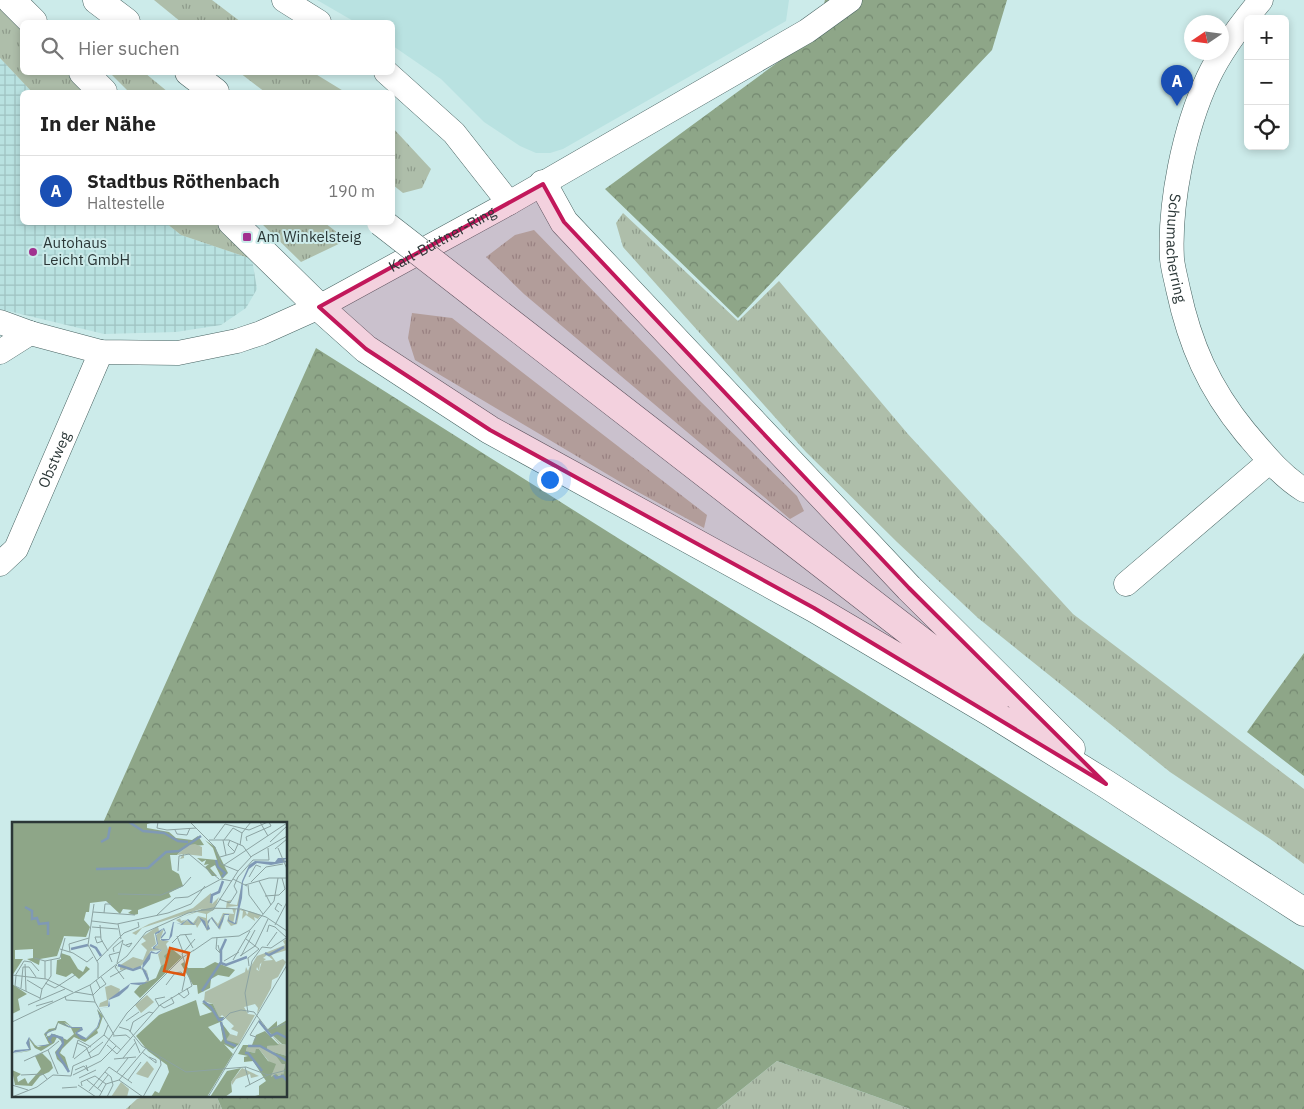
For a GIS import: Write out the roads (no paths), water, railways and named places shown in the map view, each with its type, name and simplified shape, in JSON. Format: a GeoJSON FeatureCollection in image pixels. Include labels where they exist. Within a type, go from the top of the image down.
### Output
{"type":"FeatureCollection","features":[{"type":"Feature","properties":{"kind":"main road"},"geometry":{"type":"LineString","coordinates":[[11,0],[31,20]]}},
{"type":"Feature","properties":{"kind":"main road"},"geometry":{"type":"LineString","coordinates":[[97,0],[123,20]]}},
{"type":"Feature","properties":{"kind":"main road"},"geometry":{"type":"LineString","coordinates":[[86,75],[101,90]]}},
{"type":"Feature","properties":{"kind":"main road"},"geometry":{"type":"LineString","coordinates":[[194,75],[212,90]]}},
{"type":"Feature","properties":{"kind":"main road"},"geometry":{"type":"LineString","coordinates":[[543,184],[564,222],[909,588],[1106,784]]}},
{"type":"Feature","properties":{"kind":"main road"},"geometry":{"type":"LineString","coordinates":[[235,225],[319,307],[366,349],[490,430],[814,608],[990,712],[1106,784],[1304,912]]}},
{"type":"Feature","properties":{"kind":"main road"},"geometry":{"type":"LineString","coordinates":[[384,225],[1106,784]]}},
{"type":"Feature","properties":{"kind":"street"},"geometry":{"type":"LineString","coordinates":[[284,0],[316,20]]}},
{"type":"Feature","properties":{"kind":"street","name":"Karl-Büttner-Ring"},"geometry":{"type":"LineString","coordinates":[[0,322],[30,333],[101,352],[178,353],[237,341],[261,333],[319,307],[543,184],[807,31],[850,0]]}},
{"type":"Feature","properties":{"kind":"street","name":"Schumacherring"},"geometry":{"type":"LineString","coordinates":[[1261,0],[1229,42],[1208,78],[1192,121],[1174,196],[1172,260],[1184,316],[1204,372],[1230,413],[1269,462],[1304,490]]}},
{"type":"Feature","properties":{"kind":"street"},"geometry":{"type":"LineString","coordinates":[[389,75],[454,133],[509,203]]}},
{"type":"Feature","properties":{"kind":"street"},"geometry":{"type":"LineString","coordinates":[[0,352],[30,333]]}},
{"type":"Feature","properties":{"kind":"street","name":"Obstweg"},"geometry":{"type":"LineString","coordinates":[[0,564],[16,550],[101,352]]}},
{"type":"Feature","properties":{"kind":"street"},"geometry":{"type":"LineString","coordinates":[[1126,584],[1269,462]]}},
{"type":"Feature","properties":{"kind":"place","name":"Stadtbus Röthenbach"},"geometry":{"type":"Point","coordinates":[1177,106]}},
{"type":"Feature","properties":{"kind":"place","name":"Am Winkelsteig"},"geometry":{"type":"Point","coordinates":[247,237]}},
{"type":"Feature","properties":{"kind":"place","name":"Autohaus Leicht GmbH"},"geometry":{"type":"Point","coordinates":[33,252]}}]}
